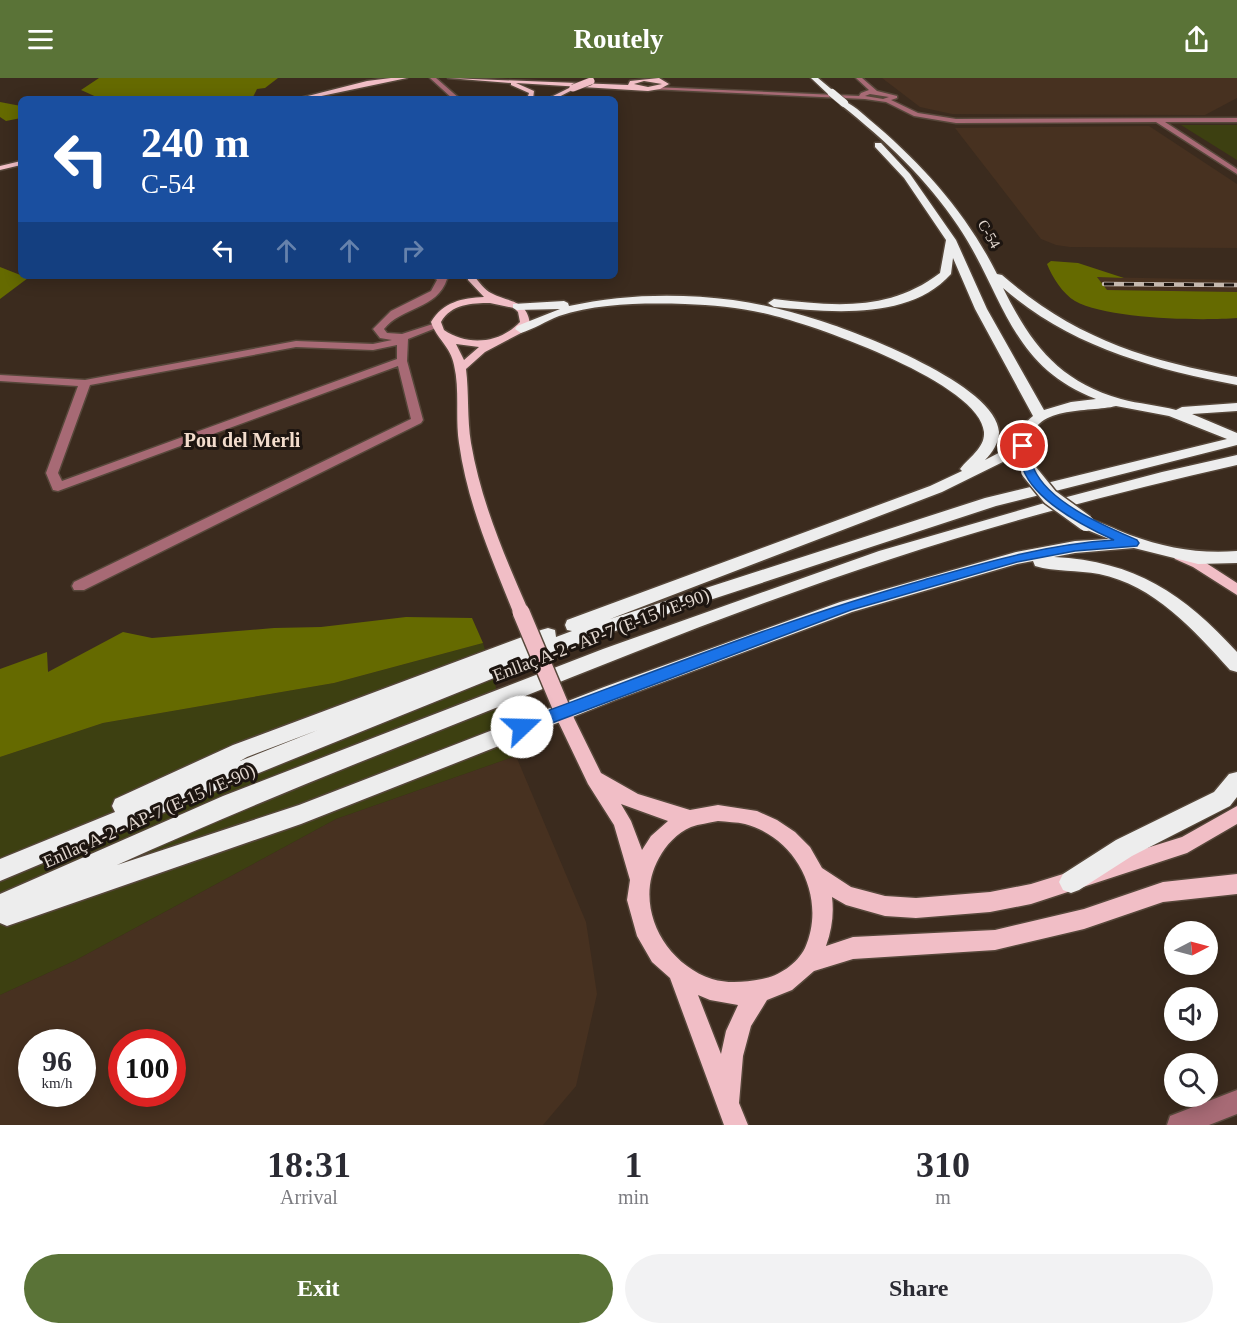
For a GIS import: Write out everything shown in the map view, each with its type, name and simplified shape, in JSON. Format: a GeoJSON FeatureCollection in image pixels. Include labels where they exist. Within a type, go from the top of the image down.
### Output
{"type":"FeatureCollection","features":[{"type":"Feature","properties":{"kind":"highway","name":"C-54"},"geometry":{"type":"LineString","coordinates":[[814,78],[830,98],[876,142],[907,176],[951,240],[981,309],[1041,417],[1061,407],[1090,403],[1124,404],[1163,410],[1214,427],[1237,440]]}},
{"type":"Feature","properties":{"kind":"highway","name":"C-54"},"geometry":{"type":"LineString","coordinates":[[809,86],[818,93],[844,103],[886,137],[941,195],[973,240],[1006,304],[1042,361],[1080,388],[1124,404]]}},
{"type":"Feature","properties":{"kind":"highway"},"geometry":{"type":"LineString","coordinates":[[517,306],[678,296],[711,296],[804,306],[877,304],[913,296],[937,282],[945,274],[948,265],[951,240]]}},
{"type":"Feature","properties":{"kind":"highway"},"geometry":{"type":"LineString","coordinates":[[986,266],[1014,293],[1034,308],[1090,340],[1150,362],[1237,381]]}},
{"type":"Feature","properties":{"kind":"highway"},"geometry":{"type":"LineString","coordinates":[[521,329],[554,314],[576,309],[629,303],[692,300],[764,309],[826,326],[949,382],[978,404],[988,419],[992,434],[988,447],[979,461],[936,489]]}},
{"type":"Feature","properties":{"kind":"highway"},"geometry":{"type":"LineString","coordinates":[[1163,410],[1196,412],[1237,407]]}},
{"type":"Feature","properties":{"kind":"highway"},"geometry":{"type":"LineString","coordinates":[[1041,417],[1028,430],[1023,446],[1029,471],[1050,497],[1086,523],[1133,543],[1177,555],[1225,559],[1237,557]]}},
{"type":"Feature","properties":{"kind":"highway","name":"Enllaç A-2 - AP-7 (E-15 / E-90)"},"geometry":{"type":"LineString","coordinates":[[0,870],[221,778],[581,635],[991,502],[1237,440]]}},
{"type":"Feature","properties":{"kind":"highway"},"geometry":{"type":"LineString","coordinates":[[0,865],[240,751],[936,489],[1023,446]]}},
{"type":"Feature","properties":{"kind":"highway","name":"Enllaç A-2 - AP-7 (E-15 / E-90)"},"geometry":{"type":"LineString","coordinates":[[0,906],[242,799],[610,654],[755,601],[897,552],[1162,477],[1237,460]]}},
{"type":"Feature","properties":{"kind":"highway"},"geometry":{"type":"LineString","coordinates":[[0,916],[302,814],[600,697],[846,607],[1016,558],[1075,547],[1133,543]]}},
{"type":"Feature","properties":{"kind":"highway"},"geometry":{"type":"LineString","coordinates":[[951,577],[1037,561],[1070,561],[1123,572],[1153,587],[1175,602],[1207,631],[1237,665]]}},
{"type":"Feature","properties":{"kind":"highway"},"geometry":{"type":"LineString","coordinates":[[1071,882],[1124,848],[1221,799],[1237,781]]}},
{"type":"Feature","properties":{"kind":"main road"},"geometry":{"type":"LineString","coordinates":[[312,96],[367,83],[404,78]]}},
{"type":"Feature","properties":{"kind":"main road"},"geometry":{"type":"LineString","coordinates":[[451,78],[574,86],[632,85],[654,89],[668,81]]}},
{"type":"Feature","properties":{"kind":"main road"},"geometry":{"type":"LineString","coordinates":[[481,79],[526,88],[532,92],[531,96]]}},
{"type":"Feature","properties":{"kind":"main road"},"geometry":{"type":"LineString","coordinates":[[556,96],[574,86],[595,79]]}},
{"type":"Feature","properties":{"kind":"main road"},"geometry":{"type":"LineString","coordinates":[[632,85],[639,79],[668,81]]}},
{"type":"Feature","properties":{"kind":"main road"},"geometry":{"type":"LineString","coordinates":[[0,168],[18,164]]}},
{"type":"Feature","properties":{"kind":"main road"},"geometry":{"type":"LineString","coordinates":[[458,304],[470,279]]}},
{"type":"Feature","properties":{"kind":"main road"},"geometry":{"type":"LineString","coordinates":[[462,367],[481,350],[521,329],[526,317],[517,306],[485,294],[473,279]]}},
{"type":"Feature","properties":{"kind":"main road"},"geometry":{"type":"LineString","coordinates":[[501,301],[479,300],[458,304],[441,313],[437,318],[436,326],[457,351],[462,367],[461,403],[466,460],[490,538],[565,717],[594,778],[622,821],[633,851],[639,877],[638,906],[646,934],[664,961],[679,974],[712,991],[736,995],[759,993],[788,982],[809,962],[822,935],[825,905],[817,875],[800,849],[776,829],[748,816],[718,813],[690,819],[667,832],[649,852],[639,877]]}},
{"type":"Feature","properties":{"kind":"main road"},"geometry":{"type":"LineString","coordinates":[[446,337],[469,343],[499,340]]}},
{"type":"Feature","properties":{"kind":"main road"},"geometry":{"type":"LineString","coordinates":[[1177,555],[1198,564],[1237,590]]}},
{"type":"Feature","properties":{"kind":"main road"},"geometry":{"type":"LineString","coordinates":[[594,778],[633,801],[690,819]]}},
{"type":"Feature","properties":{"kind":"main road"},"geometry":{"type":"LineString","coordinates":[[817,875],[846,895],[871,904],[916,908],[990,902],[1031,894],[1187,844],[1237,814]]}},
{"type":"Feature","properties":{"kind":"main road"},"geometry":{"type":"LineString","coordinates":[[809,962],[853,948],[995,940],[1084,919],[1163,892],[1237,884]]}},
{"type":"Feature","properties":{"kind":"main road"},"geometry":{"type":"LineString","coordinates":[[679,974],[732,1116]]}},
{"type":"Feature","properties":{"kind":"main road"},"geometry":{"type":"LineString","coordinates":[[732,1116],[731,1053],[744,1013],[759,993]]}},
{"type":"Feature","properties":{"kind":"street"},"geometry":{"type":"LineString","coordinates":[[433,78],[454,96]]}},
{"type":"Feature","properties":{"kind":"street"},"geometry":{"type":"LineString","coordinates":[[859,78],[875,92]]}},
{"type":"Feature","properties":{"kind":"street"},"geometry":{"type":"LineString","coordinates":[[668,81],[688,91]]}},
{"type":"Feature","properties":{"kind":"street"},"geometry":{"type":"LineString","coordinates":[[654,89],[864,98],[888,101],[916,115],[956,122],[1237,120]]}},
{"type":"Feature","properties":{"kind":"street"},"geometry":{"type":"LineString","coordinates":[[864,98],[863,94],[875,92],[891,94],[895,97],[888,101]]}},
{"type":"Feature","properties":{"kind":"street"},"geometry":{"type":"LineString","coordinates":[[1157,120],[1237,172]]}},
{"type":"Feature","properties":{"kind":"street"},"geometry":{"type":"LineString","coordinates":[[403,337],[384,336],[378,330],[388,317],[433,295],[442,284],[442,279]]}},
{"type":"Feature","properties":{"kind":"street"},"geometry":{"type":"LineString","coordinates":[[0,378],[85,382],[296,344],[373,347],[392,344],[403,337],[436,326]]}},
{"type":"Feature","properties":{"kind":"street"},"geometry":{"type":"LineString","coordinates":[[79,586],[417,420],[402,361],[403,337]]}},
{"type":"Feature","properties":{"kind":"street"},"geometry":{"type":"LineString","coordinates":[[85,382],[52,473],[58,487],[402,361]]}},
{"type":"Feature","properties":{"kind":"street"},"geometry":{"type":"LineString","coordinates":[[1179,1125],[1237,1102]]}},
{"type":"Feature","properties":{"kind":"shaded area"},"geometry":{"type":"Polygon","coordinates":[[[99,78],[278,78],[265,88],[257,89],[254,96],[94,96],[81,90],[99,78]]]}},
{"type":"Feature","properties":{"kind":"shaded area"},"geometry":{"type":"Polygon","coordinates":[[[882,78],[1237,78],[1237,98],[1205,115],[952,114],[920,107],[882,78]]]}},
{"type":"Feature","properties":{"kind":"shaded area"},"geometry":{"type":"Polygon","coordinates":[[[0,102],[18,105],[18,119],[6,121],[0,117],[0,102]]]}},
{"type":"Feature","properties":{"kind":"shaded area"},"geometry":{"type":"Polygon","coordinates":[[[1149,126],[1237,184],[1237,248],[1070,247],[1041,239],[955,128],[1149,126]]]}},
{"type":"Feature","properties":{"kind":"shaded area"},"geometry":{"type":"Polygon","coordinates":[[[1051,261],[1078,263],[1124,278],[1097,277],[1107,290],[1237,292],[1237,318],[1154,317],[1108,312],[1089,307],[1075,301],[1062,290],[1047,264],[1051,261]]]}},
{"type":"Feature","properties":{"kind":"shaded area"},"geometry":{"type":"Polygon","coordinates":[[[0,267],[18,274],[18,279],[27,279],[0,299],[0,267]]]}},
{"type":"Feature","properties":{"kind":"shaded area"},"geometry":{"type":"Polygon","coordinates":[[[1097,277],[1237,280],[1237,292],[1106,290],[1097,277]]]}},
{"type":"Feature","properties":{"kind":"shaded area"},"geometry":{"type":"Polygon","coordinates":[[[406,617],[472,618],[483,643],[334,683],[103,723],[0,757],[0,669],[47,652],[48,672],[123,632],[152,638],[274,628],[321,627],[406,617]]]}},
{"type":"Feature","properties":{"kind":"shaded area"},"geometry":{"type":"Polygon","coordinates":[[[516,756],[586,922],[597,994],[576,1086],[543,1125],[0,1125],[0,995],[76,960],[336,819],[516,756]]]}},
{"type":"Feature","properties":{"kind":"green space"},"geometry":{"type":"Polygon","coordinates":[[[1181,125],[1237,125],[1237,160],[1181,125]]]}},
{"type":"Feature","properties":{"kind":"green space"},"geometry":{"type":"Polygon","coordinates":[[[483,643],[516,756],[336,819],[76,960],[0,995],[0,757],[103,723],[334,683],[483,643]]]}},
{"type":"Feature","properties":{"kind":"railway"},"geometry":{"type":"LineString","coordinates":[[1104,284],[1237,285]]}},
{"type":"Feature","properties":{"kind":"district","name":"Pou del Merli"},"geometry":{"type":"Point","coordinates":[242,440]}},
{"type":"Feature","properties":{"kind":"route"},"geometry":{"type":"LineString","coordinates":[[522,727],[846,607],[1016,558],[1075,547],[1133,543],[1086,523],[1050,497],[1029,471],[1023,446]]}}]}
